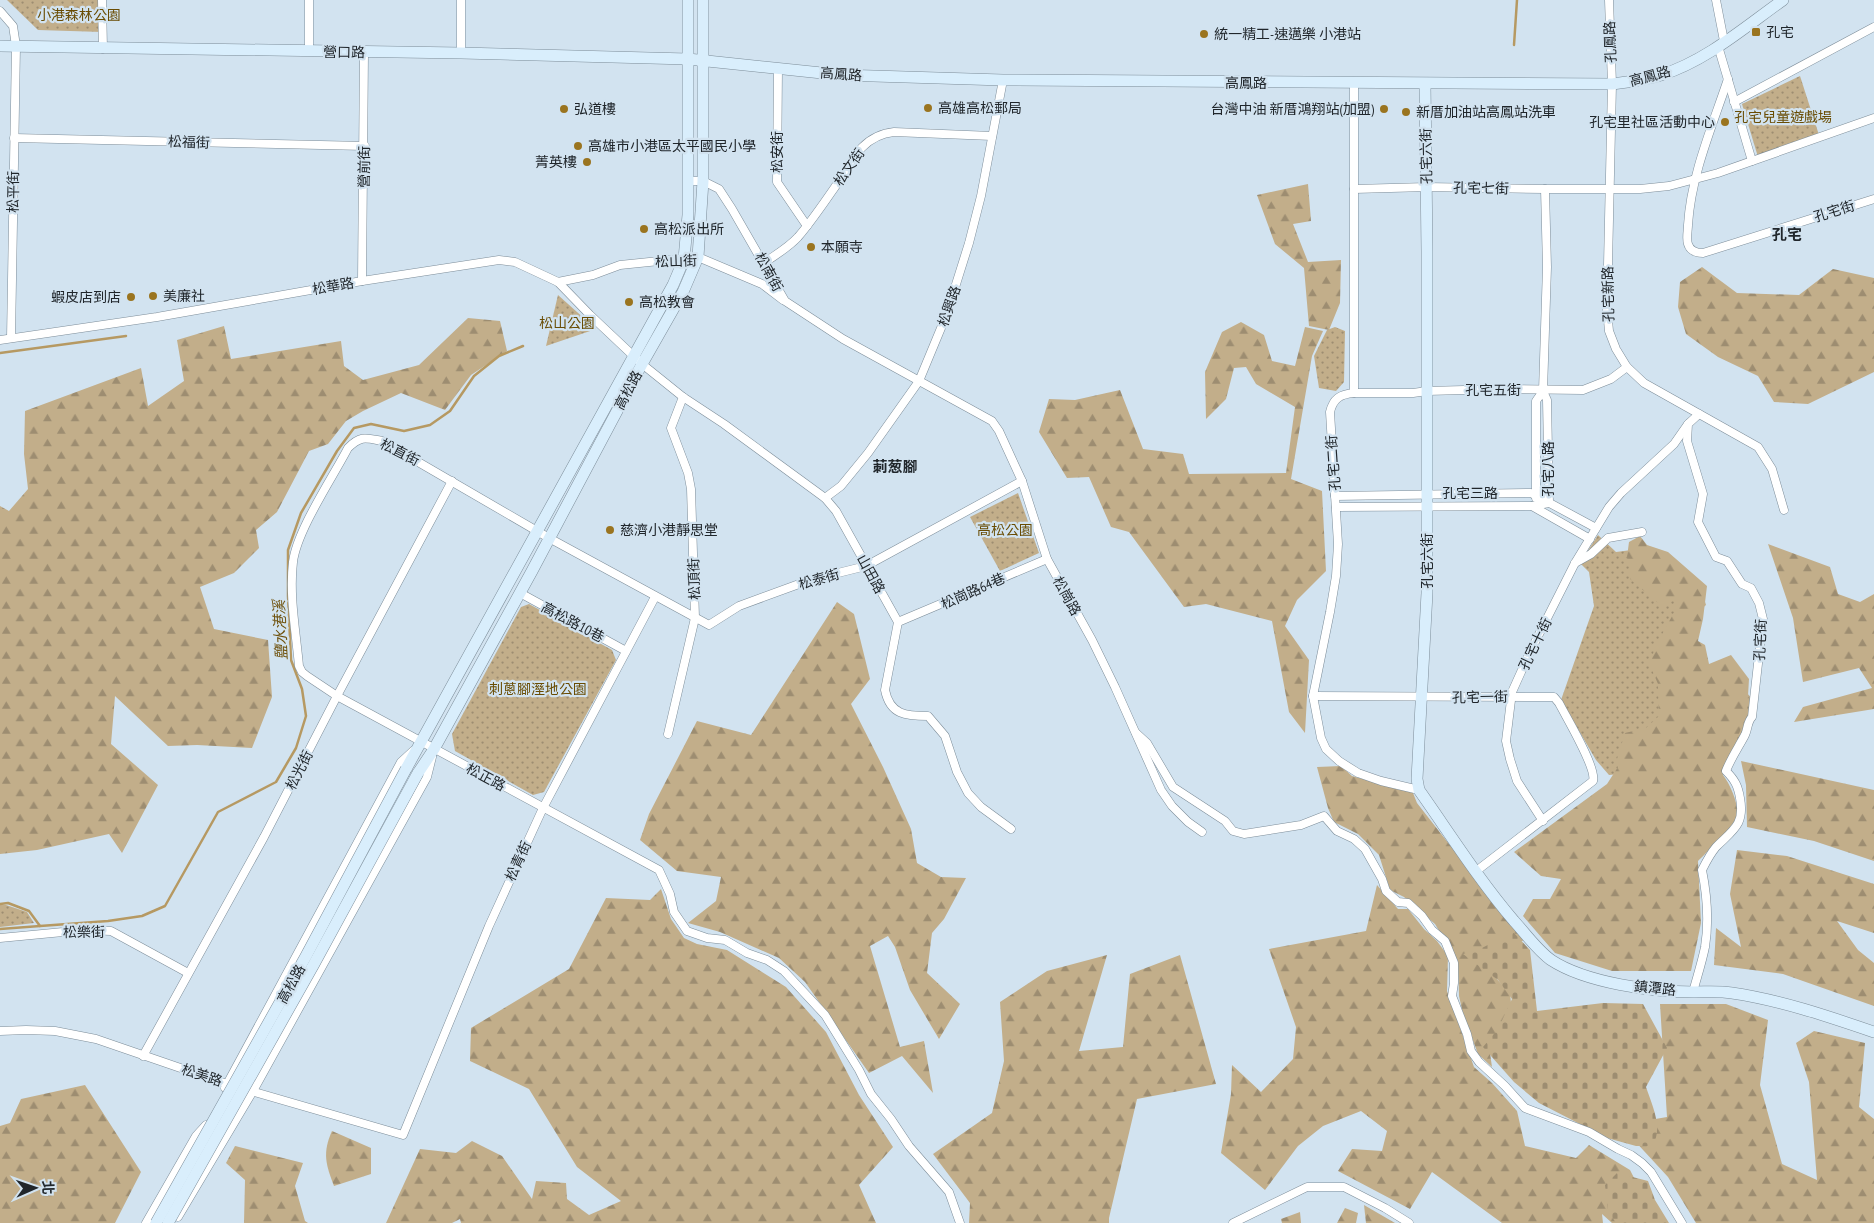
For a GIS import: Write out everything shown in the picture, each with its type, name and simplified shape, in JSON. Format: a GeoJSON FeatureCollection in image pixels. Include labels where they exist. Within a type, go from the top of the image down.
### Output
{"type":"FeatureCollection","features":[{"type":"Feature","properties":{"kind":"street"},"geometry":{"type":"LineString","coordinates":[[102,0],[103,49]]}},
{"type":"Feature","properties":{"kind":"street"},"geometry":{"type":"LineString","coordinates":[[309,0],[310,51]]}},
{"type":"Feature","properties":{"kind":"street"},"geometry":{"type":"LineString","coordinates":[[460,53],[461,0]]}},
{"type":"Feature","properties":{"kind":"street","name":"高松路"},"geometry":{"type":"LineString","coordinates":[[156,1223],[306,956],[406,768],[673,285],[684,259],[688,181],[688,0]]}},
{"type":"Feature","properties":{"kind":"street","name":"高松路"},"geometry":{"type":"LineString","coordinates":[[168,1223],[520,593],[642,364],[683,292],[698,258],[703,181],[703,0]]}},
{"type":"Feature","properties":{"kind":"street","name":"孔鳳路"},"geometry":{"type":"LineString","coordinates":[[1609,0],[1612,84]]}},
{"type":"Feature","properties":{"kind":"street"},"geometry":{"type":"LineString","coordinates":[[1716,0],[1721,44],[1728,79],[1752,160]]}},
{"type":"Feature","properties":{"kind":"street","name":"高鳳路"},"geometry":{"type":"LineString","coordinates":[[688,59],[850,76],[1003,80],[1612,84],[1663,75],[1683,66],[1721,44],[1783,0]]}},
{"type":"Feature","properties":{"kind":"street","name":"松平街"},"geometry":{"type":"LineString","coordinates":[[0,11],[13,26],[16,46],[11,338]]}},
{"type":"Feature","properties":{"kind":"street"},"geometry":{"type":"LineString","coordinates":[[1734,102],[1874,27]]}},
{"type":"Feature","properties":{"kind":"street","name":"營口路"},"geometry":{"type":"LineString","coordinates":[[0,46],[460,53],[688,59]]}},
{"type":"Feature","properties":{"kind":"street","name":"營前街"},"geometry":{"type":"LineString","coordinates":[[362,281],[364,52]]}},
{"type":"Feature","properties":{"kind":"street","name":"松安街"},"geometry":{"type":"LineString","coordinates":[[778,68],[778,182],[807,226]]}},
{"type":"Feature","properties":{"kind":"street","name":"孔宅街"},"geometry":{"type":"LineString","coordinates":[[1728,79],[1695,180],[1689,207],[1688,244],[1691,249],[1697,253],[1703,253],[1874,199]]}},
{"type":"Feature","properties":{"kind":"street","name":"松興路"},"geometry":{"type":"LineString","coordinates":[[825,498],[840,486],[868,453],[919,381],[946,316],[969,243],[981,196],[1003,80]]}},
{"type":"Feature","properties":{"kind":"street"},"geometry":{"type":"LineString","coordinates":[[1354,83],[1354,393]]}},
{"type":"Feature","properties":{"kind":"street","name":"孔宅六街"},"geometry":{"type":"LineString","coordinates":[[1419,790],[1417,779],[1427,593],[1427,187],[1425,84]]}},
{"type":"Feature","properties":{"kind":"street","name":"孔宅新路"},"geometry":{"type":"LineString","coordinates":[[1612,84],[1607,310],[1609,331],[1616,349],[1627,367],[1644,383],[1758,447],[1772,469],[1784,510]]}},
{"type":"Feature","properties":{"kind":"street"},"geometry":{"type":"LineString","coordinates":[[1609,189],[1640,189],[1669,186],[1695,180],[1874,118]]}},
{"type":"Feature","properties":{"kind":"street","name":"松文街"},"geometry":{"type":"LineString","coordinates":[[764,263],[790,244],[807,226],[854,156],[864,145],[883,133],[992,136]]}},
{"type":"Feature","properties":{"kind":"street","name":"松福街"},"geometry":{"type":"LineString","coordinates":[[14,138],[364,146]]}},
{"type":"Feature","properties":{"kind":"street"},"geometry":{"type":"LineString","coordinates":[[688,181],[703,181]]}},
{"type":"Feature","properties":{"kind":"street","name":"松南街"},"geometry":{"type":"LineString","coordinates":[[703,181],[719,189],[785,301],[843,339],[919,381]]}},
{"type":"Feature","properties":{"kind":"street","name":"孔宅七街"},"geometry":{"type":"LineString","coordinates":[[1354,189],[1427,187],[1609,189]]}},
{"type":"Feature","properties":{"kind":"street","name":"孔宅八路"},"geometry":{"type":"LineString","coordinates":[[1532,506],[1549,503],[1547,400],[1543,391],[1547,267],[1546,189]]}},
{"type":"Feature","properties":{"kind":"street","name":"松山街"},"geometry":{"type":"LineString","coordinates":[[558,282],[593,275],[620,265],[698,258],[762,284],[785,301]]}},
{"type":"Feature","properties":{"kind":"street","name":"松華路"},"geometry":{"type":"LineString","coordinates":[[0,340],[157,317],[362,281],[499,260],[515,262],[558,282],[633,356]]}},
{"type":"Feature","properties":{"kind":"street","name":"山田路"},"geometry":{"type":"LineString","coordinates":[[633,356],[683,397],[724,424],[825,498],[844,523],[898,622]]}},
{"type":"Feature","properties":{"kind":"street","name":"孔宅五街"},"geometry":{"type":"LineString","coordinates":[[1354,393],[1583,390],[1611,379],[1627,367]]}},
{"type":"Feature","properties":{"kind":"street","name":"松崗路"},"geometry":{"type":"LineString","coordinates":[[919,381],[992,421],[999,431],[1022,481],[1047,559],[1092,640],[1161,790],[1172,806],[1188,822],[1202,832]]}},
{"type":"Feature","properties":{"kind":"street","name":"孔宅八路"},"geometry":{"type":"LineString","coordinates":[[1532,506],[1537,497],[1536,401],[1543,391]]}},
{"type":"Feature","properties":{"kind":"street","name":"孔宅二街"},"geometry":{"type":"LineString","coordinates":[[1354,393],[1337,398],[1332,402],[1330,412],[1338,544],[1336,576],[1312,696],[1321,738],[1326,749],[1339,761],[1358,773],[1381,781],[1419,790]]}},
{"type":"Feature","properties":{"kind":"street","name":"松頂街"},"geometry":{"type":"LineString","coordinates":[[668,734],[695,618],[691,489],[688,473],[671,428],[672,421],[683,397]]}},
{"type":"Feature","properties":{"kind":"street"},"geometry":{"type":"LineString","coordinates":[[1688,424],[1700,414]]}},
{"type":"Feature","properties":{"kind":"street","name":"孔宅街"},"geometry":{"type":"LineString","coordinates":[[1688,424],[1687,441],[1703,494],[1698,522],[1716,557],[1727,561],[1742,584],[1751,588],[1759,603],[1763,620],[1752,717],[1749,720],[1745,735],[1731,758],[1726,771],[1736,782],[1742,807],[1740,822],[1730,836],[1716,848],[1702,870],[1708,927],[1705,949],[1693,992]]}},
{"type":"Feature","properties":{"kind":"street","name":"孔宅十街"},"geometry":{"type":"LineString","coordinates":[[1543,821],[1517,781],[1510,759],[1506,741],[1511,696],[1530,652],[1575,563],[1609,507],[1621,493],[1674,444],[1688,424]]}},
{"type":"Feature","properties":{"kind":"street","name":"松直街"},"geometry":{"type":"LineString","coordinates":[[337,696],[302,672],[300,666],[292,586],[293,560],[304,529],[348,448],[358,439],[369,438],[382,441],[549,538],[695,618]]}},
{"type":"Feature","properties":{"kind":"street","name":"松光街"},"geometry":{"type":"LineString","coordinates":[[143,1056],[264,838],[337,696],[452,481]]}},
{"type":"Feature","properties":{"kind":"street","name":"松泰街"},"geometry":{"type":"LineString","coordinates":[[695,618],[709,626],[739,606],[810,580],[866,566],[1022,481]]}},
{"type":"Feature","properties":{"kind":"street","name":"孔宅三路"},"geometry":{"type":"LineString","coordinates":[[1335,496],[1532,493],[1596,528]]}},
{"type":"Feature","properties":{"kind":"street","name":"孔宅三路"},"geometry":{"type":"LineString","coordinates":[[1336,507],[1532,506],[1590,539]]}},
{"type":"Feature","properties":{"kind":"street"},"geometry":{"type":"LineString","coordinates":[[1575,563],[1591,554],[1608,538],[1642,532]]}},
{"type":"Feature","properties":{"kind":"street","name":"松崗路64巷"},"geometry":{"type":"LineString","coordinates":[[898,622],[1047,559]]}},
{"type":"Feature","properties":{"kind":"street","name":"高松路10巷"},"geometry":{"type":"LineString","coordinates":[[520,593],[626,651]]}},
{"type":"Feature","properties":{"kind":"street","name":"松青街"},"geometry":{"type":"LineString","coordinates":[[403,1135],[489,926],[543,808],[655,597]]}},
{"type":"Feature","properties":{"kind":"street"},"geometry":{"type":"LineString","coordinates":[[898,622],[885,690],[886,700],[902,714],[928,716],[945,736],[968,793],[981,807],[1011,829]]}},
{"type":"Feature","properties":{"kind":"street","name":"松正路"},"geometry":{"type":"LineString","coordinates":[[337,696],[659,870],[670,894],[674,912],[687,931],[707,938],[724,940],[747,953],[767,960],[784,971],[825,1015],[859,1070],[871,1094],[909,1146],[948,1192],[960,1223]]}},
{"type":"Feature","properties":{"kind":"street","name":"孔宅一街"},"geometry":{"type":"LineString","coordinates":[[1312,696],[1554,697],[1559,703],[1590,763],[1594,777],[1593,781],[1543,821]]}},
{"type":"Feature","properties":{"kind":"street"},"geometry":{"type":"LineString","coordinates":[[1133,730],[1147,743],[1173,786],[1224,821],[1233,831],[1244,834],[1294,826],[1324,816],[1337,831],[1354,839],[1365,849],[1382,879],[1386,891],[1398,902],[1408,903],[1444,941],[1454,963],[1452,996],[1467,1034],[1471,1051],[1479,1062],[1525,1108],[1589,1132],[1642,1163],[1651,1172],[1682,1223]]}},
{"type":"Feature","properties":{"kind":"street","name":"高松路"},"geometry":{"type":"LineString","coordinates":[[146,1223],[196,1136],[204,1129],[402,762],[421,742]]}},
{"type":"Feature","properties":{"kind":"street","name":"高松路"},"geometry":{"type":"LineString","coordinates":[[179,1223],[222,1150],[224,1139],[253,1091],[427,777],[434,749]]}},
{"type":"Feature","properties":{"kind":"street"},"geometry":{"type":"LineString","coordinates":[[1419,790],[1475,872],[1543,821]]}},
{"type":"Feature","properties":{"kind":"street","name":"鎮潭路"},"geometry":{"type":"LineString","coordinates":[[1475,872],[1532,942],[1551,959],[1566,967],[1607,981],[1635,987],[1693,992],[1714,991],[1778,1002],[1874,1032]]}},
{"type":"Feature","properties":{"kind":"street","name":"松樂街"},"geometry":{"type":"LineString","coordinates":[[0,938],[84,930],[111,931],[188,973]]}},
{"type":"Feature","properties":{"kind":"street","name":"松美路"},"geometry":{"type":"LineString","coordinates":[[0,1031],[55,1031],[96,1039],[228,1084],[403,1135]]}},
{"type":"Feature","properties":{"kind":"street"},"geometry":{"type":"LineString","coordinates":[[151,1223],[204,1129]]}},
{"type":"Feature","properties":{"kind":"street"},"geometry":{"type":"LineString","coordinates":[[174,1223],[224,1139]]}},
{"type":"Feature","properties":{"kind":"street"},"geometry":{"type":"LineString","coordinates":[[1233,1223],[1307,1187],[1344,1187],[1409,1223]]}},
{"type":"Feature","properties":{"kind":"green space","name":"小港森林公園"},"geometry":{"type":"Polygon","coordinates":[[[7,0],[102,0],[102,32],[38,30],[7,0]]]}},
{"type":"Feature","properties":{"kind":"green space","name":"孔宅兒童遊戲場"},"geometry":{"type":"Polygon","coordinates":[[[1800,76],[1819,135],[1758,157],[1742,104],[1800,76]]]}},
{"type":"Feature","properties":{"kind":"green space"},"geometry":{"type":"Polygon","coordinates":[[[1308,184],[1311,221],[1293,224],[1308,262],[1341,260],[1340,303],[1329,330],[1309,326],[1304,268],[1275,244],[1257,195],[1308,184]]]}},
{"type":"Feature","properties":{"kind":"green space"},"geometry":{"type":"Polygon","coordinates":[[[1702,267],[1737,293],[1799,295],[1833,269],[1874,278],[1874,372],[1808,404],[1774,402],[1758,376],[1718,357],[1686,334],[1678,307],[1680,282],[1702,267]]]}},
{"type":"Feature","properties":{"kind":"green space","name":"松山公園"},"geometry":{"type":"Polygon","coordinates":[[[558,295],[596,329],[546,346],[558,295]]]}},
{"type":"Feature","properties":{"kind":"green space"},"geometry":{"type":"Polygon","coordinates":[[[468,318],[500,321],[507,351],[471,375],[445,410],[401,393],[346,421],[328,444],[309,451],[277,512],[256,530],[259,548],[234,573],[200,587],[214,629],[268,640],[272,697],[252,748],[197,745],[168,746],[115,696],[111,744],[158,785],[122,853],[109,834],[37,850],[0,854],[0,506],[9,511],[28,489],[24,454],[25,411],[141,368],[148,406],[184,381],[177,340],[224,326],[231,359],[341,341],[344,366],[363,380],[419,365],[468,318]]]}},
{"type":"Feature","properties":{"kind":"green space"},"geometry":{"type":"Polygon","coordinates":[[[1241,322],[1264,335],[1272,361],[1295,366],[1305,327],[1323,331],[1312,356],[1291,479],[1322,491],[1326,571],[1297,600],[1285,626],[1309,660],[1305,733],[1289,712],[1272,621],[1206,604],[1184,607],[1129,532],[1111,527],[1089,477],[1067,478],[1039,432],[1049,399],[1075,400],[1120,390],[1143,449],[1183,454],[1189,474],[1286,473],[1295,407],[1256,384],[1246,367],[1234,368],[1226,399],[1206,419],[1205,372],[1222,332],[1241,322]]]}},
{"type":"Feature","properties":{"kind":"green space"},"geometry":{"type":"Polygon","coordinates":[[[1335,327],[1345,331],[1344,382],[1336,391],[1319,388],[1314,356],[1327,330],[1335,327]]]}},
{"type":"Feature","properties":{"kind":"green space","name":"高松公園"},"geometry":{"type":"Polygon","coordinates":[[[1018,493],[1039,553],[1000,571],[970,517],[1018,493]]]}},
{"type":"Feature","properties":{"kind":"green space"},"geometry":{"type":"Polygon","coordinates":[[[1598,535],[1616,552],[1647,548],[1702,591],[1706,605],[1688,620],[1691,650],[1722,677],[1738,682],[1752,699],[1750,723],[1730,765],[1609,775],[1596,760],[1561,700],[1594,606],[1589,572],[1580,563],[1598,535]]]}},
{"type":"Feature","properties":{"kind":"green space"},"geometry":{"type":"Polygon","coordinates":[[[1640,536],[1647,545],[1668,552],[1707,586],[1698,641],[1705,645],[1709,664],[1731,655],[1749,679],[1747,713],[1723,775],[1733,794],[1737,806],[1737,816],[1726,832],[1698,861],[1701,923],[1691,971],[1612,971],[1555,953],[1523,916],[1533,899],[1550,899],[1561,879],[1541,876],[1514,852],[1607,784],[1618,767],[1617,759],[1625,733],[1646,728],[1659,716],[1658,684],[1650,665],[1655,647],[1676,609],[1675,598],[1664,608],[1630,579],[1632,565],[1627,557],[1629,542],[1640,536]]]}},
{"type":"Feature","properties":{"kind":"green space"},"geometry":{"type":"Polygon","coordinates":[[[1768,544],[1830,567],[1838,594],[1860,602],[1874,594],[1874,709],[1794,722],[1803,707],[1872,688],[1859,668],[1803,682],[1793,618],[1768,544]]]}},
{"type":"Feature","properties":{"kind":"green space"},"geometry":{"type":"Polygon","coordinates":[[[837,602],[854,614],[870,679],[851,704],[883,767],[911,829],[917,863],[941,877],[966,878],[944,919],[932,933],[927,973],[960,1004],[939,1039],[910,990],[895,947],[888,936],[870,946],[900,1047],[924,1041],[933,1093],[902,1056],[869,1073],[805,982],[779,958],[720,932],[688,923],[716,901],[721,877],[677,871],[640,840],[649,814],[697,721],[751,735],[837,602]]]}},
{"type":"Feature","properties":{"kind":"green space","name":"刺蔥腳溼地公園"},"geometry":{"type":"Polygon","coordinates":[[[529,604],[612,650],[616,660],[544,792],[533,795],[455,751],[452,734],[521,607],[529,604]]]}},
{"type":"Feature","properties":{"kind":"green space"},"geometry":{"type":"Polygon","coordinates":[[[1741,761],[1874,790],[1874,861],[1814,841],[1747,827],[1746,785],[1741,761]]]}},
{"type":"Feature","properties":{"kind":"green space"},"geometry":{"type":"Polygon","coordinates":[[[1341,766],[1352,776],[1413,793],[1417,803],[1524,940],[1500,952],[1475,956],[1510,993],[1512,1012],[1489,1046],[1492,1067],[1478,1054],[1463,1014],[1459,996],[1458,961],[1435,924],[1404,897],[1390,890],[1379,855],[1358,834],[1334,822],[1328,808],[1317,767],[1341,766]]]}},
{"type":"Feature","properties":{"kind":"green space"},"geometry":{"type":"Polygon","coordinates":[[[1737,850],[1787,856],[1874,884],[1874,933],[1837,921],[1858,950],[1874,963],[1874,1006],[1783,974],[1714,965],[1716,928],[1741,947],[1730,894],[1737,850]]]}},
{"type":"Feature","properties":{"kind":"green space"},"geometry":{"type":"Polygon","coordinates":[[[1377,885],[1398,909],[1408,909],[1448,956],[1447,991],[1474,1067],[1492,1083],[1517,1111],[1525,1146],[1576,1158],[1589,1145],[1630,1170],[1657,1223],[1612,1223],[1602,1214],[1603,1223],[1502,1223],[1432,1172],[1410,1209],[1338,1171],[1352,1149],[1382,1151],[1387,1131],[1361,1111],[1323,1126],[1298,1146],[1265,1190],[1221,1153],[1231,1094],[1232,1065],[1261,1092],[1293,1059],[1296,1027],[1269,949],[1366,931],[1377,885]]]}},
{"type":"Feature","properties":{"kind":"green space"},"geometry":{"type":"Polygon","coordinates":[[[661,889],[671,919],[684,938],[697,944],[727,950],[786,987],[826,1032],[859,1095],[893,1147],[859,1185],[876,1223],[461,1223],[460,1219],[452,1223],[386,1223],[420,1149],[456,1153],[472,1141],[502,1156],[532,1199],[536,1181],[566,1183],[567,1199],[589,1215],[621,1201],[577,1167],[529,1089],[470,1061],[471,1028],[569,969],[606,898],[650,900],[661,889]]]}},
{"type":"Feature","properties":{"kind":"green space"},"geometry":{"type":"Polygon","coordinates":[[[0,905],[6,905],[27,912],[34,923],[0,927],[0,905]]]}},
{"type":"Feature","properties":{"kind":"green space"},"geometry":{"type":"Polygon","coordinates":[[[1513,932],[1530,950],[1537,1011],[1603,1003],[1643,1004],[1667,1048],[1646,1087],[1654,1109],[1657,1125],[1657,1132],[1652,1146],[1636,1146],[1607,1138],[1539,1103],[1514,1082],[1483,1047],[1498,1029],[1512,999],[1498,980],[1463,954],[1480,949],[1513,932]]]}},
{"type":"Feature","properties":{"kind":"green space"},"geometry":{"type":"Polygon","coordinates":[[[1107,955],[1079,1051],[1123,1047],[1130,974],[1180,955],[1216,1084],[1137,1099],[1109,1223],[969,1223],[970,1203],[933,1154],[992,1113],[1004,1061],[1000,1002],[1047,971],[1107,955]]]}},
{"type":"Feature","properties":{"kind":"green space"},"geometry":{"type":"Polygon","coordinates":[[[1660,1004],[1726,1004],[1768,1020],[1760,1085],[1782,1164],[1817,1180],[1809,1082],[1796,1043],[1814,1031],[1865,1043],[1859,1107],[1874,1119],[1874,1223],[1696,1223],[1668,1177],[1620,1125],[1667,1117],[1660,1004]]]}},
{"type":"Feature","properties":{"kind":"green space"},"geometry":{"type":"Polygon","coordinates":[[[85,1085],[141,1172],[115,1223],[0,1223],[0,1126],[10,1123],[21,1099],[85,1085]]]}},
{"type":"Feature","properties":{"kind":"green space"},"geometry":{"type":"Polygon","coordinates":[[[332,1131],[371,1148],[371,1174],[334,1186],[326,1159],[327,1146],[332,1131]]]}},
{"type":"Feature","properties":{"kind":"green space"},"geometry":{"type":"Polygon","coordinates":[[[235,1146],[303,1163],[295,1186],[305,1221],[308,1223],[244,1223],[245,1180],[226,1163],[235,1146]]]}},
{"type":"Feature","properties":{"kind":"green space"},"geometry":{"type":"Polygon","coordinates":[[[1617,1173],[1648,1181],[1655,1200],[1669,1223],[1616,1223],[1608,1211],[1605,1185],[1617,1173]]]}},
{"type":"Feature","properties":{"kind":"green space"},"geometry":{"type":"Polygon","coordinates":[[[1364,1205],[1395,1223],[1366,1223],[1364,1205]]]}},
{"type":"Feature","properties":{"kind":"green space"},"geometry":{"type":"Polygon","coordinates":[[[1345,1208],[1358,1213],[1356,1223],[1337,1223],[1345,1208]]]}},
{"type":"Feature","properties":{"kind":"green space"},"geometry":{"type":"Polygon","coordinates":[[[1300,1212],[1301,1223],[1282,1223],[1281,1219],[1300,1212]]]}},
{"type":"Feature","properties":{"kind":"waterway"},"geometry":{"type":"LineString","coordinates":[[1514,45],[1517,0]]}},
{"type":"Feature","properties":{"kind":"waterway","name":"鹽水港溪"},"geometry":{"type":"LineString","coordinates":[[0,353],[126,336]]}},
{"type":"Feature","properties":{"kind":"waterway","name":"鹽水港溪"},"geometry":{"type":"LineString","coordinates":[[0,904],[8,903],[29,911],[40,926],[108,921],[142,916],[165,906],[218,812],[276,782],[296,748],[306,716],[302,689],[291,660],[288,550],[301,513],[337,451],[354,428],[371,424],[404,431],[430,425],[450,411],[474,376],[499,356],[523,346]]}},
{"type":"Feature","properties":{"kind":"waterway"},"geometry":{"type":"LineString","coordinates":[[0,929],[40,926]]}},
{"type":"Feature","properties":{"kind":"place","name":"孔宅"},"geometry":{"type":"Point","coordinates":[1756,32]}},
{"type":"Feature","properties":{"kind":"place","name":"統一精工-速邁樂 小港站"},"geometry":{"type":"Point","coordinates":[1204,34]}},
{"type":"Feature","properties":{"kind":"place","name":"高雄高松郵局"},"geometry":{"type":"Point","coordinates":[928,108]}},
{"type":"Feature","properties":{"kind":"place","name":"弘道樓"},"geometry":{"type":"Point","coordinates":[564,109]}},
{"type":"Feature","properties":{"kind":"place","name":"台灣中油 新厝鴻翔站(加盟)"},"geometry":{"type":"Point","coordinates":[1384,109]}},
{"type":"Feature","properties":{"kind":"place","name":"新厝加油站高鳳站洗車"},"geometry":{"type":"Point","coordinates":[1406,112]}},
{"type":"Feature","properties":{"kind":"place","name":"孔宅里社區活動中心"},"geometry":{"type":"Point","coordinates":[1725,122]}},
{"type":"Feature","properties":{"kind":"place","name":"高雄市小港區太平國民小學"},"geometry":{"type":"Point","coordinates":[578,146]}},
{"type":"Feature","properties":{"kind":"place","name":"菁英樓"},"geometry":{"type":"Point","coordinates":[587,162]}},
{"type":"Feature","properties":{"kind":"place","name":"高松派出所"},"geometry":{"type":"Point","coordinates":[644,229]}},
{"type":"Feature","properties":{"kind":"place","name":"本願寺"},"geometry":{"type":"Point","coordinates":[811,247]}},
{"type":"Feature","properties":{"kind":"place","name":"美廉社"},"geometry":{"type":"Point","coordinates":[153,296]}},
{"type":"Feature","properties":{"kind":"place","name":"蝦皮店到店"},"geometry":{"type":"Point","coordinates":[131,297]}},
{"type":"Feature","properties":{"kind":"place","name":"高松教會"},"geometry":{"type":"Point","coordinates":[629,302]}},
{"type":"Feature","properties":{"kind":"place","name":"慈濟小港靜思堂"},"geometry":{"type":"Point","coordinates":[610,530]}},
{"type":"Feature","properties":{"kind":"district","name":"孔宅"},"geometry":{"type":"Point","coordinates":[1787,234]}},
{"type":"Feature","properties":{"kind":"district","name":"莿葱腳"},"geometry":{"type":"Point","coordinates":[895,466]}}]}
